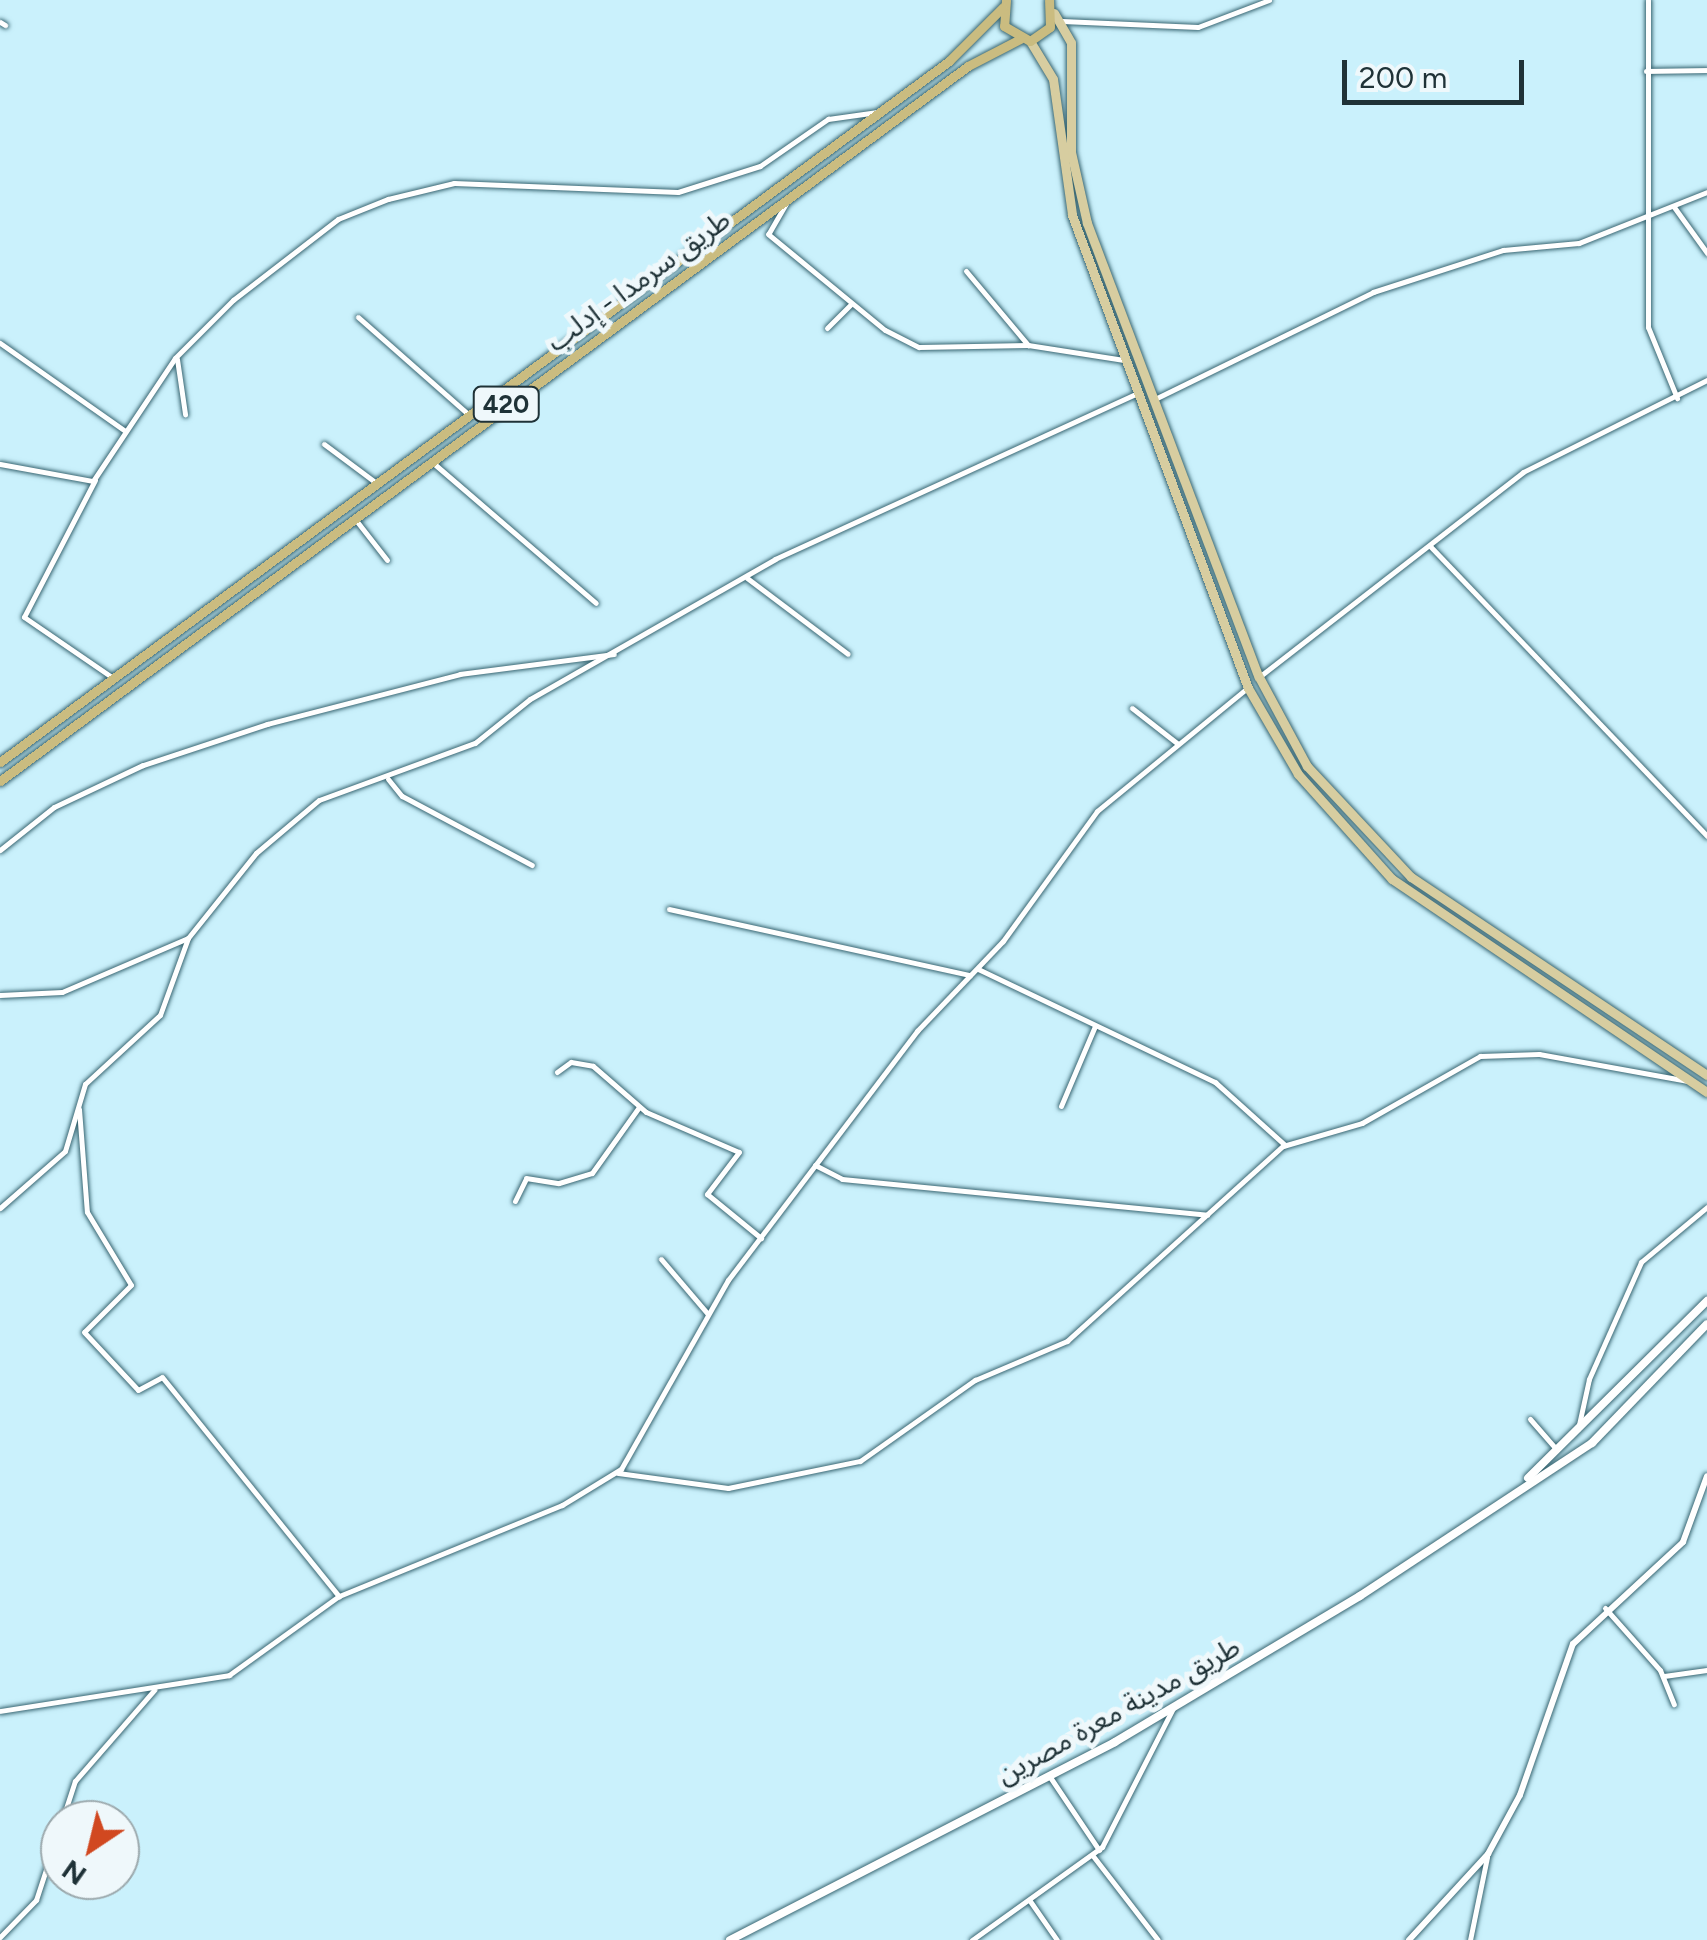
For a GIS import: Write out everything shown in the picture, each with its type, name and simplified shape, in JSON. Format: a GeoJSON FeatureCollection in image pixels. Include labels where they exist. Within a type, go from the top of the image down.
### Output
{"type":"FeatureCollection","features":[{"type":"Feature","properties":{"kind":"highway","name":"طريق سرمدا - إدلب"},"geometry":{"type":"LineString","coordinates":[[0,781],[789,197],[1024,40],[1048,32],[1052,7],[1060,0]]}},
{"type":"Feature","properties":{"kind":"highway","name":"طريق سرمدا - إدلب"},"geometry":{"type":"LineString","coordinates":[[0,762],[878,112],[1004,3]]}},
{"type":"Feature","properties":{"kind":"highway"},"geometry":{"type":"LineString","coordinates":[[1004,3],[1004,26],[1024,40]]}},
{"type":"Feature","properties":{"kind":"main road"},"geometry":{"type":"LineString","coordinates":[[1052,7],[1071,43],[1072,163],[1120,307],[1259,677],[1329,797],[1411,878],[1707,1075]]}},
{"type":"Feature","properties":{"kind":"main road"},"geometry":{"type":"LineString","coordinates":[[1024,40],[1052,73],[1064,187],[1248,688],[1321,804],[1392,879],[1707,1092]]}},
{"type":"Feature","properties":{"kind":"main road"},"geometry":{"type":"LineString","coordinates":[[1108,311],[1120,307]]}},
{"type":"Feature","properties":{"kind":"main road","name":"طريق مدينة معرة مصرين"},"geometry":{"type":"LineString","coordinates":[[1513,1492],[1558,1452],[1707,1301]]}},
{"type":"Feature","properties":{"kind":"main road","name":"طريق مدينة معرة مصرين"},"geometry":{"type":"LineString","coordinates":[[730,1940],[1050,1776],[1175,1703],[1592,1443],[1707,1324]]}},
{"type":"Feature","properties":{"kind":"street"},"geometry":{"type":"LineString","coordinates":[[1062,21],[1198,27],[1269,0]]}},
{"type":"Feature","properties":{"kind":"street"},"geometry":{"type":"LineString","coordinates":[[1648,0],[1649,338],[1677,398]]}},
{"type":"Feature","properties":{"kind":"street"},"geometry":{"type":"LineString","coordinates":[[1646,71],[1707,70]]}},
{"type":"Feature","properties":{"kind":"street"},"geometry":{"type":"LineString","coordinates":[[114,678],[24,617],[97,477],[177,356],[292,250],[388,198],[454,183],[678,192],[760,166],[828,119],[878,112]]}},
{"type":"Feature","properties":{"kind":"street"},"geometry":{"type":"LineString","coordinates":[[1155,399],[1373,292],[1503,250],[1579,242],[1648,220],[1707,192]]}},
{"type":"Feature","properties":{"kind":"street"},"geometry":{"type":"LineString","coordinates":[[789,197],[767,233],[850,305],[919,347],[1028,345],[1127,360]]}},
{"type":"Feature","properties":{"kind":"street"},"geometry":{"type":"LineString","coordinates":[[1674,207],[1707,254]]}},
{"type":"Feature","properties":{"kind":"street"},"geometry":{"type":"LineString","coordinates":[[966,271],[1028,345]]}},
{"type":"Feature","properties":{"kind":"street"},"geometry":{"type":"LineString","coordinates":[[827,328],[850,305]]}},
{"type":"Feature","properties":{"kind":"street"},"geometry":{"type":"LineString","coordinates":[[358,317],[467,413]]}},
{"type":"Feature","properties":{"kind":"street"},"geometry":{"type":"LineString","coordinates":[[0,343],[126,432]]}},
{"type":"Feature","properties":{"kind":"street"},"geometry":{"type":"LineString","coordinates":[[177,356],[185,414]]}},
{"type":"Feature","properties":{"kind":"street"},"geometry":{"type":"LineString","coordinates":[[1259,677],[1522,472],[1707,380]]}},
{"type":"Feature","properties":{"kind":"street"},"geometry":{"type":"LineString","coordinates":[[0,1208],[66,1151],[85,1084],[160,1015],[188,938],[291,818],[475,743],[530,699],[617,654],[746,578],[1139,392]]}},
{"type":"Feature","properties":{"kind":"street"},"geometry":{"type":"LineString","coordinates":[[324,444],[376,482]]}},
{"type":"Feature","properties":{"kind":"street"},"geometry":{"type":"LineString","coordinates":[[430,460],[596,602]]}},
{"type":"Feature","properties":{"kind":"street"},"geometry":{"type":"LineString","coordinates":[[0,464],[66,482],[97,477]]}},
{"type":"Feature","properties":{"kind":"street"},"geometry":{"type":"LineString","coordinates":[[354,517],[387,560]]}},
{"type":"Feature","properties":{"kind":"street"},"geometry":{"type":"LineString","coordinates":[[1430,546],[1707,836]]}},
{"type":"Feature","properties":{"kind":"street"},"geometry":{"type":"LineString","coordinates":[[746,578],[848,654]]}},
{"type":"Feature","properties":{"kind":"street"},"geometry":{"type":"LineString","coordinates":[[0,850],[54,807],[143,764],[267,724],[460,674],[579,652],[617,654]]}},
{"type":"Feature","properties":{"kind":"street"},"geometry":{"type":"LineString","coordinates":[[0,1710],[230,1674],[339,1596],[562,1505],[615,1474],[707,1313],[814,1165],[978,969],[1097,811],[1248,688]]}},
{"type":"Feature","properties":{"kind":"street"},"geometry":{"type":"LineString","coordinates":[[1132,708],[1178,744]]}},
{"type":"Feature","properties":{"kind":"street"},"geometry":{"type":"LineString","coordinates":[[388,780],[402,796],[532,865]]}},
{"type":"Feature","properties":{"kind":"street"},"geometry":{"type":"LineString","coordinates":[[669,909],[970,975]]}},
{"type":"Feature","properties":{"kind":"street"},"geometry":{"type":"LineString","coordinates":[[0,995],[62,992],[188,938]]}},
{"type":"Feature","properties":{"kind":"street"},"geometry":{"type":"LineString","coordinates":[[978,969],[1214,1082],[1285,1145]]}},
{"type":"Feature","properties":{"kind":"street"},"geometry":{"type":"LineString","coordinates":[[1061,1106],[1095,1025]]}},
{"type":"Feature","properties":{"kind":"street"},"geometry":{"type":"LineString","coordinates":[[615,1474],[728,1488],[860,1461],[975,1380],[1066,1341],[1285,1145],[1362,1123],[1480,1056],[1539,1054],[1691,1082]]}},
{"type":"Feature","properties":{"kind":"street"},"geometry":{"type":"LineString","coordinates":[[557,1072],[571,1062],[593,1066],[639,1107],[739,1152],[706,1194],[761,1238]]}},
{"type":"Feature","properties":{"kind":"street"},"geometry":{"type":"LineString","coordinates":[[515,1202],[526,1178],[559,1183],[592,1173],[639,1107]]}},
{"type":"Feature","properties":{"kind":"street"},"geometry":{"type":"LineString","coordinates":[[79,1110],[87,1212],[131,1285],[84,1332],[138,1390],[162,1377],[339,1596]]}},
{"type":"Feature","properties":{"kind":"street"},"geometry":{"type":"LineString","coordinates":[[814,1165],[842,1179],[1208,1215]]}},
{"type":"Feature","properties":{"kind":"street"},"geometry":{"type":"LineString","coordinates":[[1578,1432],[1588,1379],[1642,1262],[1707,1206]]}},
{"type":"Feature","properties":{"kind":"street"},"geometry":{"type":"LineString","coordinates":[[661,1259],[707,1313]]}},
{"type":"Feature","properties":{"kind":"street"},"geometry":{"type":"LineString","coordinates":[[1530,1419],[1558,1452]]}},
{"type":"Feature","properties":{"kind":"street"},"geometry":{"type":"LineString","coordinates":[[1408,1940],[1488,1854],[1520,1795],[1556,1678],[1605,1608],[1683,1542],[1707,1476]]}},
{"type":"Feature","properties":{"kind":"street"},"geometry":{"type":"LineString","coordinates":[[1605,1608],[1664,1676],[1674,1704]]}},
{"type":"Feature","properties":{"kind":"street"},"geometry":{"type":"LineString","coordinates":[[1664,1676],[1707,1670]]}},
{"type":"Feature","properties":{"kind":"street"},"geometry":{"type":"LineString","coordinates":[[0,1937],[36,1900],[76,1782],[156,1688]]}},
{"type":"Feature","properties":{"kind":"street"},"geometry":{"type":"LineString","coordinates":[[972,1940],[1096,1853],[1175,1703]]}},
{"type":"Feature","properties":{"kind":"street"},"geometry":{"type":"LineString","coordinates":[[1050,1776],[1096,1853],[1158,1940]]}},
{"type":"Feature","properties":{"kind":"street"},"geometry":{"type":"LineString","coordinates":[[1470,1940],[1488,1854]]}},
{"type":"Feature","properties":{"kind":"street"},"geometry":{"type":"LineString","coordinates":[[1030,1901],[1057,1940]]}}]}
